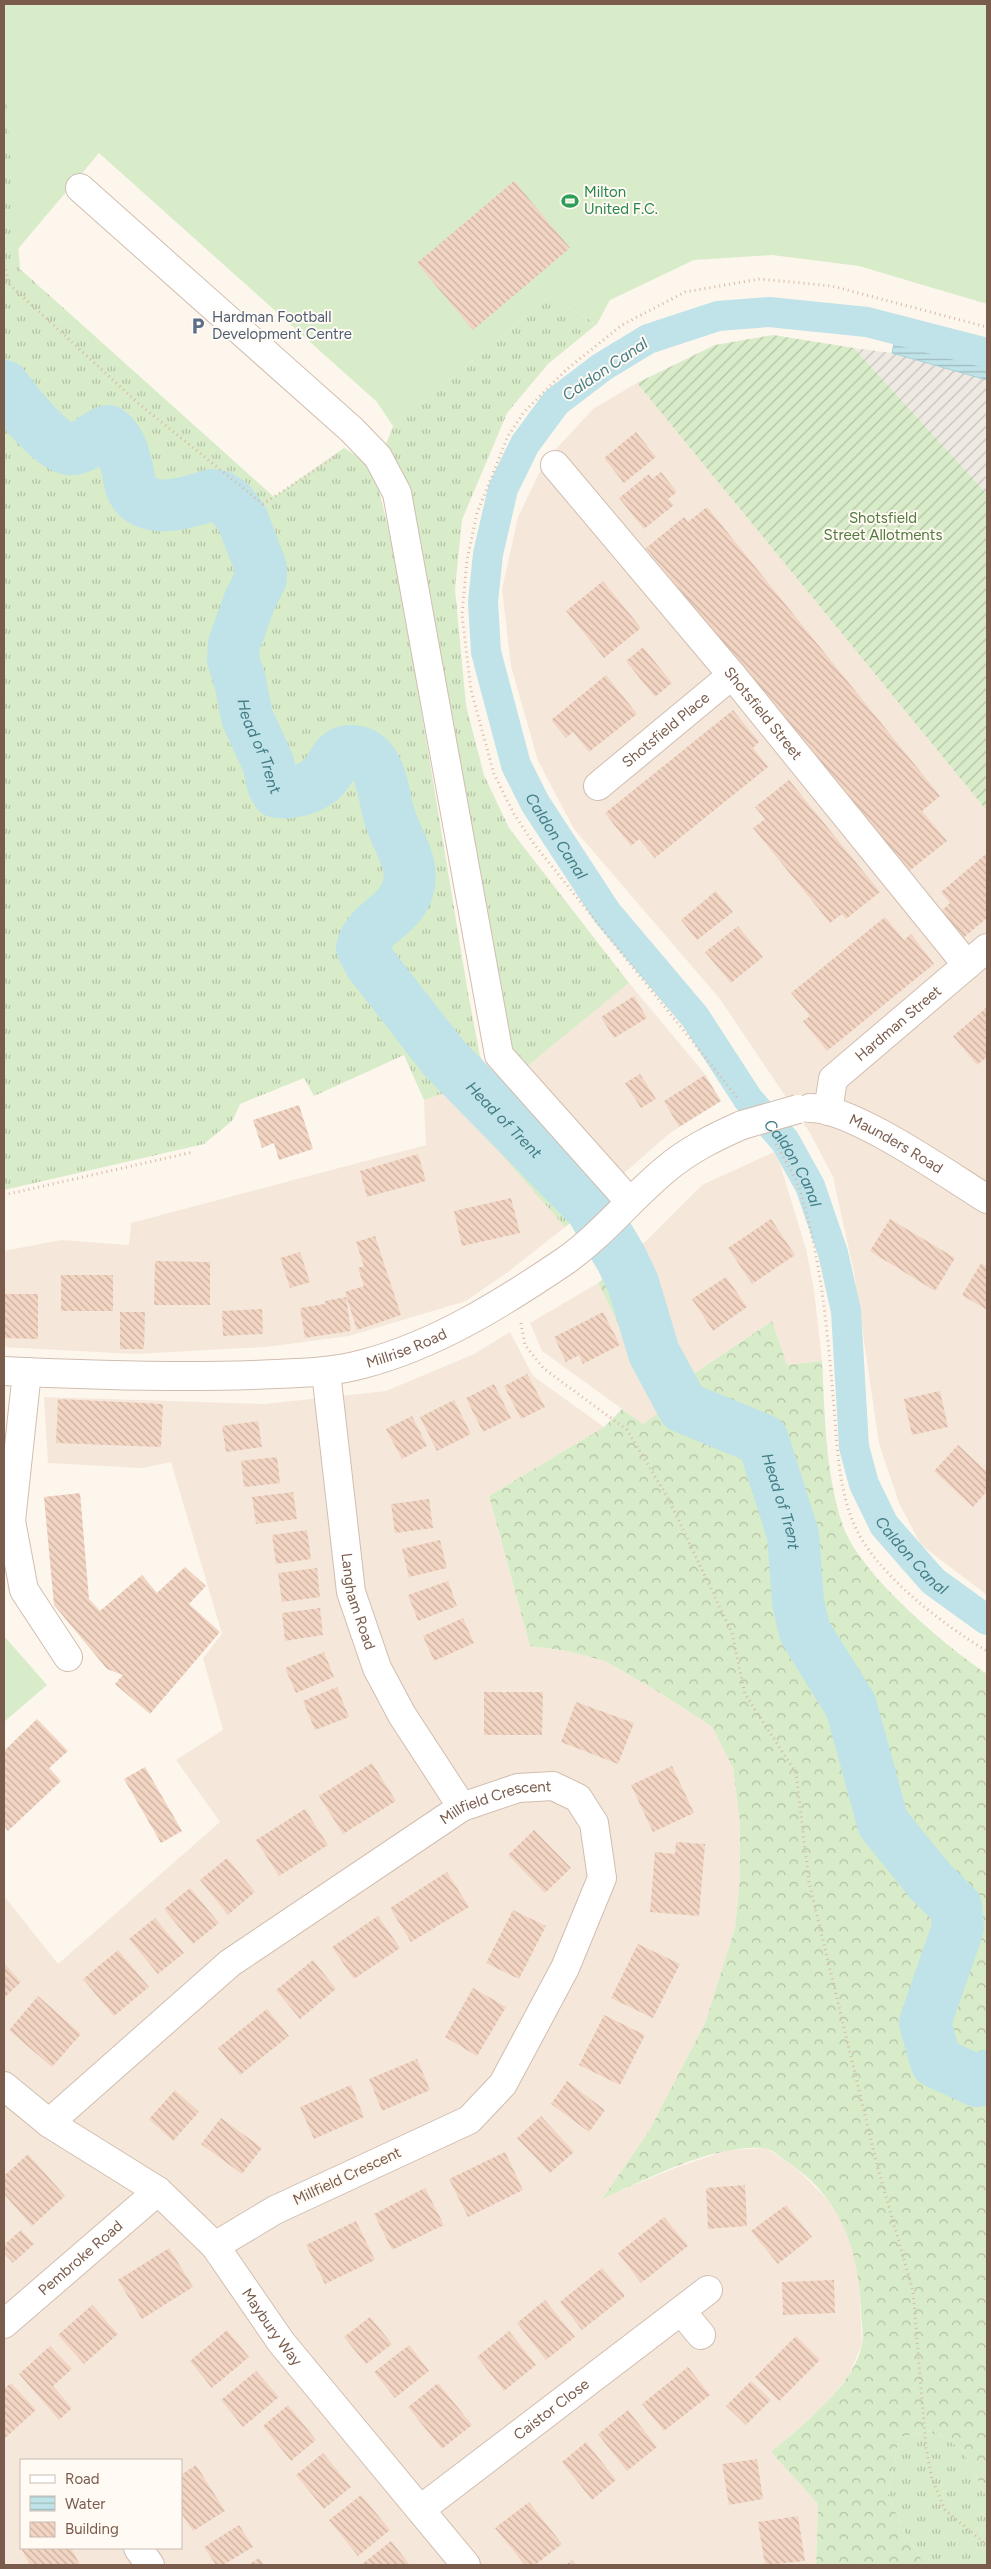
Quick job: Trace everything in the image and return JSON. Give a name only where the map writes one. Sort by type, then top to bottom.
[{"type":"street","points":[[80,188],[361,440],[378,457],[397,492],[499,1055],[625,1207]]},
{"type":"street","name":"Shotsfield Street","points":[[555,465],[732,675],[967,965]]},
{"type":"street","name":"Shotsfield Place","points":[[598,786],[732,675]]},
{"type":"street","name":"Hardman Street","points":[[828,1111],[832,1079],[987,948]]},
{"type":"street","name":"Maunders Road","points":[[742,1113],[798,1109],[828,1111],[857,1120],[987,1199]]},
{"type":"street","name":"Millrise Road","points":[[16,1372],[145,1377],[326,1372],[363,1364],[410,1348],[462,1325],[567,1259],[666,1169],[742,1113]]},
{"type":"street","points":[[16,1372],[8,1522],[24,1590],[68,1657]]},
{"type":"street","name":"Langham Road","points":[[326,1372],[351,1592],[377,1668],[402,1715],[462,1807]]},
{"type":"street","name":"Millfield Crescent","points":[[49,2122],[230,1963],[462,1807],[518,1788],[553,1786],[578,1798],[594,1823],[600,1853],[602,1878],[565,1968],[503,2084],[469,2120],[275,2210],[215,2246]]},
{"type":"street","name":"Maybury Way","points":[[4,2086],[49,2122],[158,2191],[215,2246],[281,2342],[466,2565]]},
{"type":"street","name":"Pembroke Road","points":[[4,2324],[158,2191]]},
{"type":"street","name":"Caistor Close","points":[[421,2509],[682,2312],[708,2290]]},
{"type":"street","points":[[682,2312],[701,2335]]},
{"type":"path","points":[[4,265],[10,285],[127,393],[263,504],[361,440]]},
{"type":"path","points":[[742,1113],[534,844],[514,814],[494,774],[472,690],[462,615],[467,560],[477,513],[508,436],[524,412],[566,370],[622,325],[685,292],[760,279],[832,286],[987,327]]},
{"type":"path","points":[[776,1143],[800,1190],[825,1300],[842,1482],[853,1523],[873,1557],[920,1603],[961,1635],[987,1651]]},
{"type":"path","points":[[4,1196],[193,1152]]},
{"type":"path","points":[[515,1292],[525,1345],[543,1368],[627,1430],[668,1498],[732,1632],[745,1694],[796,1773],[809,1882],[877,2165],[913,2291],[926,2448],[932,2479],[945,2510],[987,2545]]},
{"type":"shaded area","points":[[854,348],[892,353],[987,380],[987,494]]},
{"type":"shaded area","points":[[637,383],[987,811],[987,1595],[921,1545],[899,1503],[879,1444],[854,1272],[833,1177],[810,1133],[720,999],[574,829],[538,761],[511,666],[502,589],[518,517],[545,461],[593,409]]},
{"type":"shaded area","points":[[629,983],[704,1073],[721,1101],[670,1133],[623,1174],[525,1068]]},
{"type":"shaded area","points":[[447,1091],[565,1227],[508,1272],[466,1301],[349,1336],[266,1347],[134,1354],[4,1347],[4,1251],[61,1240],[129,1245],[131,1223],[426,1145],[424,1100]]},
{"type":"shaded area","points":[[774,1152],[780,1164],[806,1249],[814,1290],[822,1361],[787,1365],[772,1321],[689,1377],[634,1253],[702,1185]]},
{"type":"shaded area","points":[[598,1283],[662,1411],[643,1424],[542,1351],[530,1323]]},
{"type":"shaded area","points":[[510,1332],[533,1376],[604,1427],[489,1496],[530,1646],[567,1651],[605,1661],[662,1694],[712,1727],[733,1768],[740,1824],[740,1877],[735,1928],[705,2023],[649,2131],[603,2198],[675,2168],[728,2150],[766,2148],[796,2168],[836,2208],[852,2247],[859,2282],[862,2344],[849,2375],[822,2408],[771,2452],[818,2504],[816,2565],[4,2565],[4,1896],[58,1964],[220,1822],[176,1760],[223,1730],[203,1658],[222,1634],[171,1462],[143,1468],[48,1463],[44,1397],[265,1404],[386,1391],[474,1354]]},
{"type":"green space","name":"Milton United F.C.","points":[[4,4],[987,4],[987,304],[859,266],[772,255],[694,260],[610,300],[597,324],[550,297],[393,426],[377,402],[99,153],[17,250],[4,69]]},
{"type":"green space","points":[[4,69],[20,269],[274,497],[344,448],[362,459],[377,482],[398,569],[480,1056],[506,1102],[603,1198],[565,1227],[447,1092],[424,1100],[404,1055],[314,1096],[304,1078],[240,1104],[233,1120],[204,1144],[4,1190]]},
{"type":"green space","points":[[550,297],[597,324],[548,364],[507,413],[462,520],[455,589],[466,705],[484,775],[509,828],[629,983],[525,1068],[507,1040],[452,732],[431,596],[385,447],[393,426]]},
{"type":"green space","name":"Shotsfield Street Allotments","points":[[773,335],[854,348],[987,494],[987,811],[637,383],[715,345]]},
{"type":"green space","points":[[634,1253],[689,1377],[772,1321],[787,1365],[822,1361],[825,1422],[832,1483],[842,1523],[851,1542],[883,1585],[904,1606],[948,1645],[987,1674],[987,2498],[962,2449],[933,2431],[899,2437],[888,2496],[906,2535],[925,2565],[816,2565],[818,2504],[771,2452],[825,2404],[838,2389],[849,2375],[862,2344],[863,2331],[856,2265],[843,2225],[833,2207],[820,2191],[805,2175],[772,2151],[766,2148],[743,2148],[702,2157],[681,2164],[602,2199],[649,2131],[705,2023],[735,1928],[740,1877],[740,1824],[733,1768],[712,1727],[662,1694],[605,1661],[567,1651],[530,1646],[489,1496],[604,1427],[622,1409],[643,1424],[661,1411],[598,1283]]},
{"type":"green space","points":[[4,1636],[47,1685],[4,1722]]},
{"type":"green space","points":[[933,2431],[962,2449],[987,2498],[987,2565],[925,2565],[906,2535],[888,2496],[899,2437]]},
{"type":"water","points":[[899,316],[987,340],[987,380],[892,353]]},
{"type":"building","points":[[514,181],[570,248],[473,330],[417,263]]},
{"type":"building","points":[[636,432],[656,457],[624,483],[604,458]]},
{"type":"building","points":[[661,472],[677,492],[668,499],[674,505],[644,529],[619,498],[649,474],[652,479]]},
{"type":"building","points":[[707,507],[940,796],[922,811],[947,841],[908,872],[646,548],[684,517],[688,522]]},
{"type":"building","points":[[603,581],[641,628],[604,658],[566,611]]},
{"type":"building","points":[[643,647],[672,683],[655,697],[626,661]]},
{"type":"building","points":[[606,675],[637,714],[589,752],[573,732],[566,738],[551,720]]},
{"type":"building","points":[[733,710],[759,742],[753,748],[768,767],[655,858],[639,839],[631,846],[605,813]]},
{"type":"building","points":[[789,780],[880,892],[846,919],[842,914],[830,923],[753,828],[765,819],[755,807]]},
{"type":"building","points":[[987,853],[987,918],[962,939],[940,912],[950,903],[941,892]]},
{"type":"building","points":[[716,891],[733,912],[697,940],[681,920]]},
{"type":"building","points":[[885,917],[904,940],[911,934],[934,964],[827,1051],[803,1021],[810,1016],[791,993]]},
{"type":"building","points":[[738,926],[763,957],[731,983],[705,952]]},
{"type":"building","points":[[634,996],[647,1018],[614,1038],[601,1017]]},
{"type":"building","points":[[987,1007],[987,1057],[977,1065],[953,1036]]},
{"type":"building","points":[[640,1074],[656,1099],[641,1108],[625,1083]]},
{"type":"building","points":[[705,1075],[721,1101],[679,1127],[664,1101]]},
{"type":"building","points":[[299,1105],[313,1149],[279,1160],[274,1143],[262,1148],[253,1120]]},
{"type":"building","points":[[418,1154],[426,1181],[367,1197],[360,1171]]},
{"type":"building","points":[[511,1198],[520,1233],[462,1246],[454,1211]]},
{"type":"building","points":[[771,1219],[795,1255],[752,1284],[728,1248]]},
{"type":"building","points":[[890,1219],[955,1258],[935,1291],[870,1251]]},
{"type":"building","points":[[375,1236],[401,1315],[357,1330],[345,1292],[364,1286],[358,1268],[364,1266],[356,1242]]},
{"type":"building","points":[[300,1252],[310,1282],[290,1288],[280,1258]]},
{"type":"building","points":[[155,1261],[210,1262],[210,1305],[154,1305]]},
{"type":"building","points":[[981,1263],[987,1267],[987,1310],[962,1295]]},
{"type":"building","points":[[61,1275],[113,1275],[113,1311],[61,1311]]},
{"type":"building","points":[[726,1277],[747,1307],[713,1331],[692,1299]]},
{"type":"building","points":[[4,1294],[38,1294],[38,1339],[4,1338]]},
{"type":"building","points":[[346,1297],[351,1331],[305,1338],[300,1308],[325,1304],[325,1301]]},
{"type":"building","points":[[262,1309],[263,1334],[223,1336],[222,1311]]},
{"type":"building","points":[[120,1312],[145,1312],[144,1349],[120,1349]]},
{"type":"building","points":[[603,1312],[620,1345],[583,1364],[579,1355],[566,1362],[554,1337]]},
{"type":"building","points":[[527,1374],[545,1407],[521,1419],[504,1386]]},
{"type":"building","points":[[494,1384],[511,1418],[483,1432],[466,1398]]},
{"type":"building","points":[[940,1391],[948,1427],[912,1435],[904,1399]]},
{"type":"building","points":[[58,1399],[163,1404],[161,1447],[56,1443]]},
{"type":"building","points":[[454,1400],[471,1434],[437,1451],[420,1417]]},
{"type":"building","points":[[412,1416],[427,1446],[402,1459],[386,1429]]},
{"type":"building","points":[[258,1421],[262,1447],[226,1452],[222,1426]]},
{"type":"building","points":[[958,1445],[987,1472],[987,1491],[973,1507],[934,1471]]},
{"type":"building","points":[[277,1457],[280,1483],[244,1487],[241,1461]]},
{"type":"building","points":[[293,1492],[297,1519],[256,1524],[252,1497]]},
{"type":"building","points":[[80,1493],[89,1599],[100,1611],[142,1575],[157,1593],[185,1567],[206,1586],[189,1604],[220,1632],[150,1714],[115,1684],[123,1675],[107,1669],[54,1605],[44,1497]]},
{"type":"building","points":[[429,1499],[433,1528],[395,1533],[391,1504]]},
{"type":"building","points":[[307,1530],[311,1559],[276,1564],[272,1535]]},
{"type":"building","points":[[440,1540],[447,1568],[409,1577],[402,1549]]},
{"type":"building","points":[[317,1568],[320,1597],[282,1602],[278,1573]]},
{"type":"building","points":[[448,1581],[457,1606],[418,1621],[408,1595]]},
{"type":"building","points":[[320,1608],[323,1635],[285,1641],[282,1613]]},
{"type":"building","points":[[463,1618],[474,1643],[434,1661],[423,1636]]},
{"type":"building","points":[[324,1652],[334,1677],[296,1693],[285,1668]]},
{"type":"building","points":[[337,1687],[349,1717],[315,1730],[303,1701]]},
{"type":"building","points":[[484,1692],[543,1692],[542,1735],[484,1735]]},
{"type":"building","points":[[576,1702],[634,1723],[618,1764],[561,1742]]},
{"type":"building","points":[[37,1719],[68,1751],[49,1768],[61,1781],[8,1831],[4,1826],[4,1751]]},
{"type":"building","points":[[372,1763],[396,1801],[343,1834],[319,1796]]},
{"type":"building","points":[[672,1766],[694,1813],[653,1832],[631,1785]]},
{"type":"building","points":[[145,1767],[182,1831],[161,1843],[124,1779]]},
{"type":"building","points":[[305,1809],[328,1845],[279,1876],[256,1840]]},
{"type":"building","points":[[534,1830],[571,1868],[545,1893],[508,1855]]},
{"type":"building","points":[[676,1842],[705,1844],[699,1916],[650,1912],[655,1852],[675,1854]]},
{"type":"building","points":[[227,1858],[255,1892],[228,1915],[200,1880]]},
{"type":"building","points":[[447,1872],[469,1907],[411,1942],[390,1908]]},
{"type":"building","points":[[190,1888],[219,1923],[193,1944],[164,1909]]},
{"type":"building","points":[[513,1910],[546,1926],[519,1979],[486,1963]]},
{"type":"building","points":[[378,1916],[400,1948],[354,1979],[332,1947]]},
{"type":"building","points":[[155,1918],[184,1953],[158,1974],[129,1939]]},
{"type":"building","points":[[638,1944],[680,1964],[653,2018],[611,1998]]},
{"type":"building","points":[[118,1950],[149,1987],[114,2016],[83,1979]]},
{"type":"building","points":[[313,1960],[336,1989],[300,2019],[276,1990]]},
{"type":"building","points":[[4,1963],[21,1982],[4,1998]]},
{"type":"building","points":[[473,1988],[506,2007],[477,2056],[445,2037]]},
{"type":"building","points":[[38,1996],[81,2034],[52,2067],[9,2030]]},
{"type":"building","points":[[267,2009],[289,2036],[240,2075],[218,2048]]},
{"type":"building","points":[[604,2015],[645,2035],[620,2085],[579,2065]]},
{"type":"building","points":[[417,2059],[430,2090],[382,2111],[369,2079]]},
{"type":"building","points":[[567,2081],[605,2110],[589,2132],[551,2104]]},
{"type":"building","points":[[351,2085],[364,2117],[314,2139],[300,2107]]},
{"type":"building","points":[[175,2090],[199,2112],[173,2141],[149,2119]]},
{"type":"building","points":[[541,2116],[574,2152],[550,2173],[517,2138]]},
{"type":"building","points":[[221,2118],[262,2148],[242,2174],[201,2144]]},
{"type":"building","points":[[505,2152],[523,2190],[468,2217],[449,2179]]},
{"type":"building","points":[[28,2154],[65,2196],[32,2226],[4,2194],[4,2176]]},
{"type":"building","points":[[745,2185],[747,2226],[708,2229],[706,2188]]},
{"type":"building","points":[[425,2188],[444,2225],[392,2250],[374,2214]]},
{"type":"building","points":[[786,2205],[812,2237],[778,2264],[751,2231]]},
{"type":"building","points":[[664,2217],[688,2246],[641,2283],[618,2253]]},
{"type":"building","points":[[356,2221],[375,2260],[325,2284],[306,2245]]},
{"type":"building","points":[[21,2230],[34,2244],[13,2263],[4,2253],[4,2245]]},
{"type":"building","points":[[169,2248],[193,2287],[142,2319],[118,2280]]},
{"type":"building","points":[[602,2268],[625,2296],[582,2330],[560,2302]]},
{"type":"building","points":[[834,2280],[835,2313],[783,2315],[782,2282]]},
{"type":"building","points":[[545,2300],[575,2337],[546,2360],[517,2323]]},
{"type":"building","points":[[92,2305],[118,2334],[84,2364],[58,2335]]},
{"type":"building","points":[[370,2317],[392,2344],[366,2364],[344,2337]]},
{"type":"building","points":[[227,2330],[249,2357],[212,2388],[190,2361]]},
{"type":"building","points":[[509,2331],[536,2365],[504,2391],[477,2357]]},
{"type":"building","points":[[796,2336],[820,2360],[779,2401],[755,2377]]},
{"type":"building","points":[[409,2345],[429,2371],[395,2398],[374,2372]]},
{"type":"building","points":[[50,2346],[72,2369],[53,2386],[72,2408],[59,2420],[19,2374]]},
{"type":"building","points":[[688,2367],[710,2395],[664,2431],[642,2404]]},
{"type":"building","points":[[256,2371],[279,2397],[243,2427],[221,2400]]},
{"type":"building","points":[[751,2381],[771,2400],[746,2425],[726,2406]]},
{"type":"building","points":[[11,2383],[36,2410],[4,2439],[4,2389]]},
{"type":"building","points":[[438,2383],[472,2425],[442,2449],[408,2407]]},
{"type":"building","points":[[288,2405],[316,2440],[291,2461],[263,2426]]},
{"type":"building","points":[[628,2410],[657,2447],[627,2471],[598,2434]]},
{"type":"building","points":[[586,2442],[616,2480],[592,2500],[562,2462]]},
{"type":"building","points":[[323,2453],[351,2487],[324,2509],[296,2475]]},
{"type":"building","points":[[757,2459],[763,2499],[729,2505],[722,2464]]},
{"type":"building","points":[[196,2465],[225,2511],[193,2531],[182,2514],[182,2474]]},
{"type":"building","points":[[361,2495],[390,2530],[358,2556],[329,2520]]},
{"type":"building","points":[[529,2502],[562,2544],[535,2565],[525,2565],[495,2528]]},
{"type":"building","points":[[798,2516],[805,2561],[765,2565],[758,2522]]},
{"type":"building","points":[[239,2525],[253,2547],[223,2565],[216,2565],[204,2547]]},
{"type":"building","points":[[391,2541],[410,2565],[361,2565]]},
{"type":"building","points":[[22,2549],[72,2549],[80,2565],[30,2565]]},
{"type":"building","points":[[259,2558],[264,2565],[248,2565]]},
{"type":"building","points":[[572,2560],[576,2565],[566,2565]]},
{"type":"waterway","name":"Caldon Canal","points":[[987,353],[867,322],[769,312],[718,316],[648,339],[602,367],[556,402],[525,444],[503,489],[488,554],[483,602],[486,652],[516,765],[535,803],[607,913],[695,1017],[748,1099],[785,1141],[810,1186],[833,1253],[846,1311],[854,1447],[864,1484],[884,1525],[933,1581],[987,1620]]},
{"type":"waterway","name":"Head of Trent","points":[[4,386],[36,425],[56,443],[66,448],[79,448],[108,431],[118,442],[122,450],[131,487],[137,497],[146,502],[156,505],[168,505],[180,504],[212,495],[220,496],[230,503],[242,518],[261,568],[261,578],[250,600],[234,644],[233,659],[240,681],[247,717],[268,763],[273,785],[277,792],[307,788],[323,778],[337,757],[351,751],[362,753],[376,767],[393,828],[406,855],[410,874],[406,894],[401,902],[396,909],[376,926],[365,940],[362,948],[370,963],[444,1058],[591,1208],[621,1258],[633,1283],[654,1353],[683,1407],[763,1440],[793,1535],[798,1602],[805,1632],[851,1706],[883,1823],[929,1880],[956,1907],[958,1928],[925,2023],[936,2062],[977,2081],[987,2076]]},
{"type":"place","name":"Milton United F.C.","points":[[570,201]]},
{"type":"place","name":"Hardman Football Development Centre","points":[[198,326]]}]
